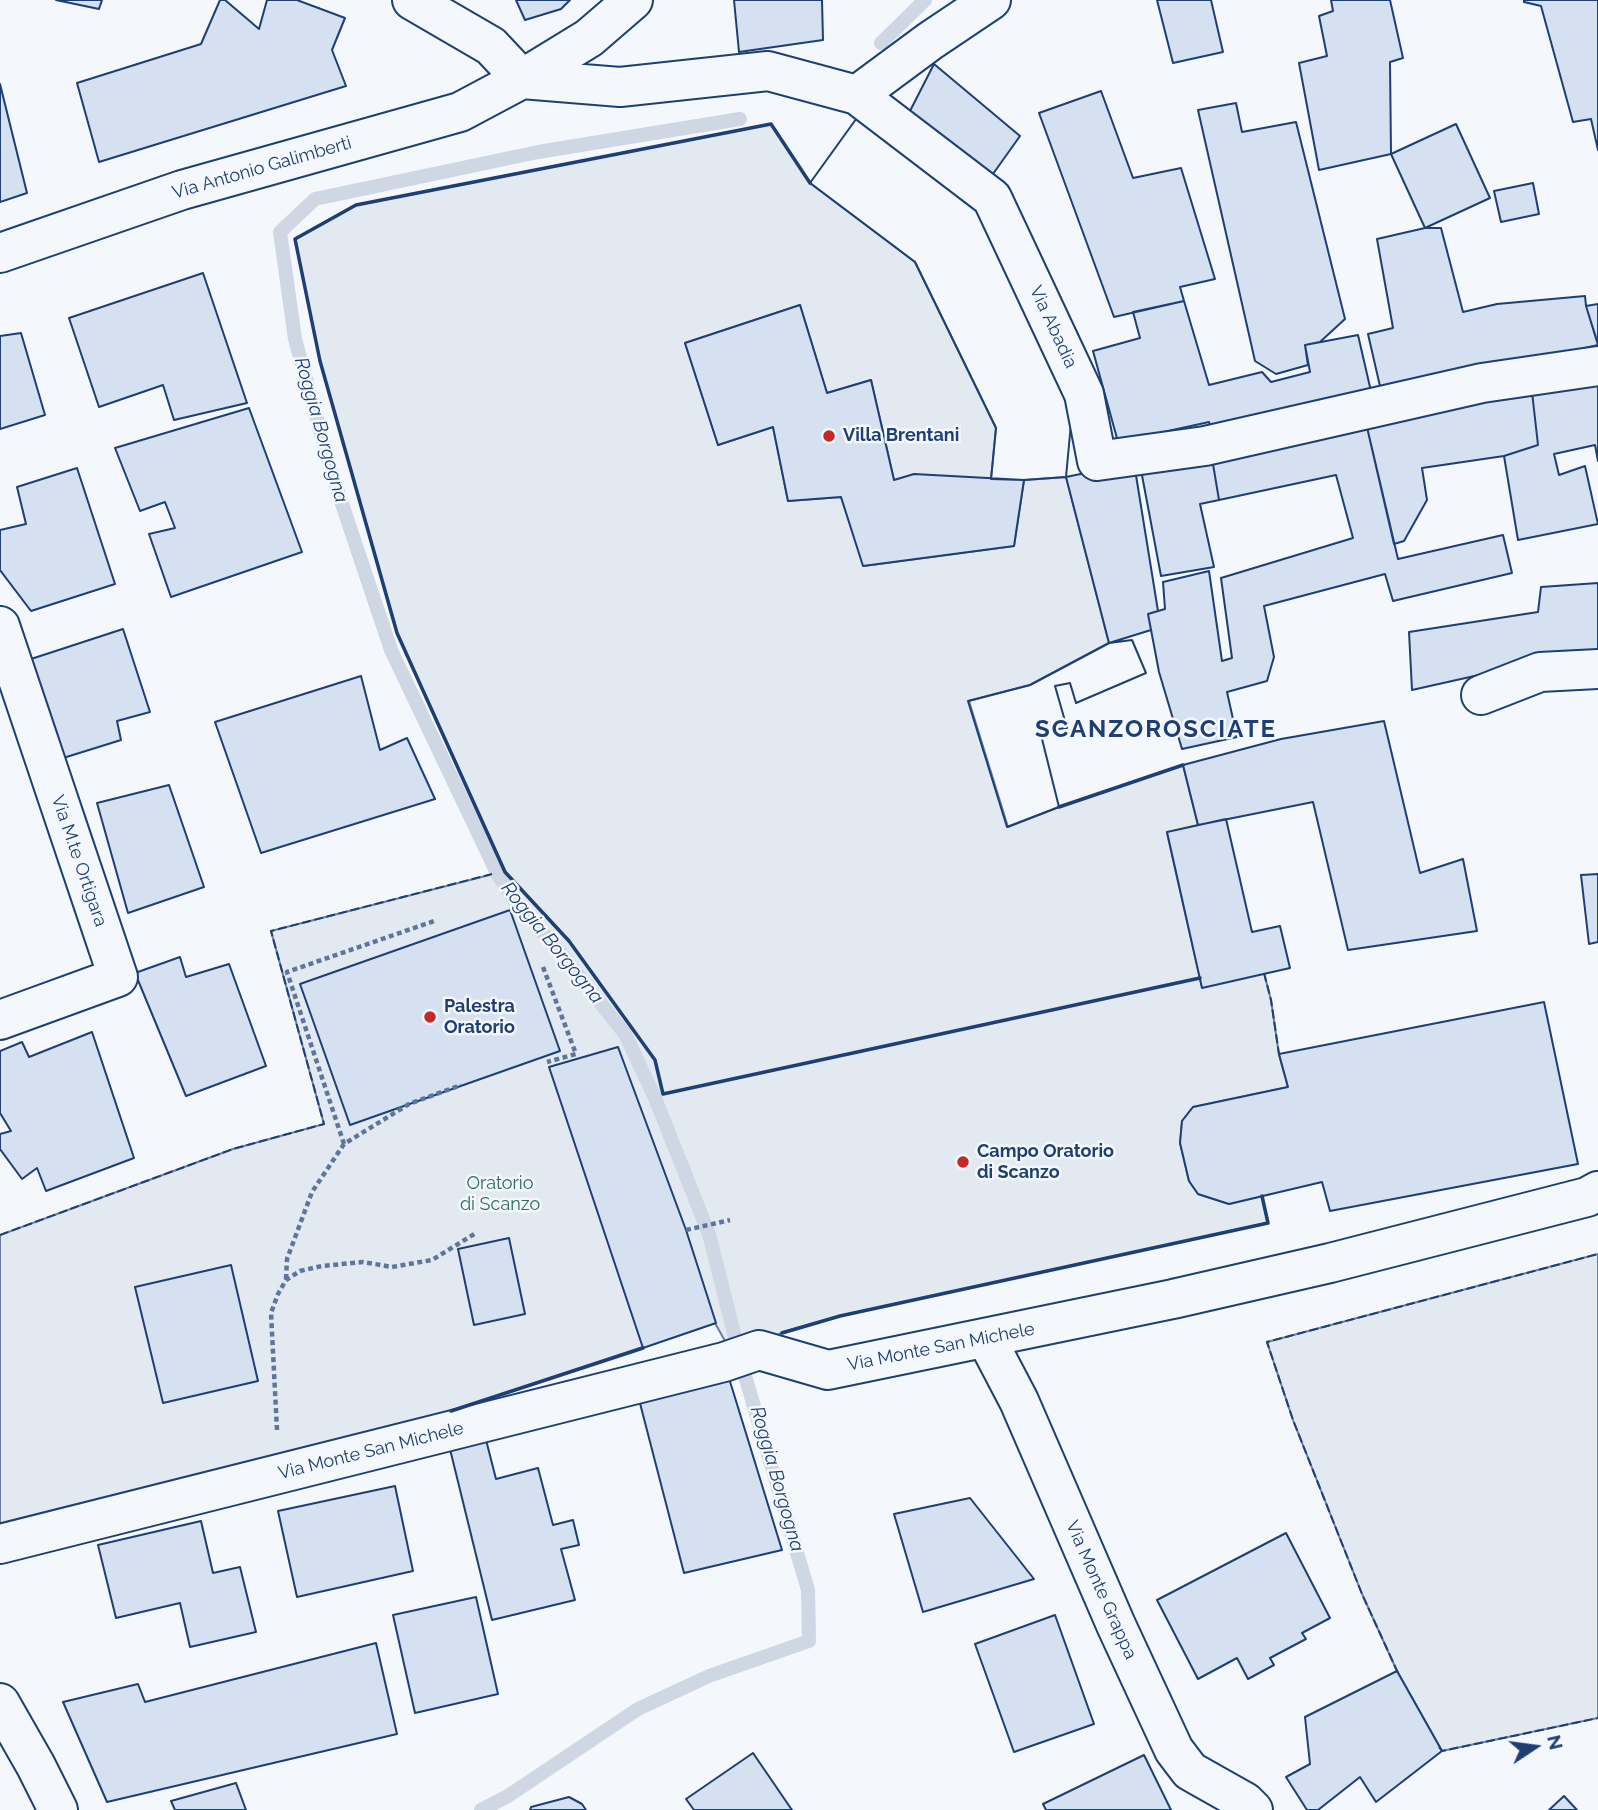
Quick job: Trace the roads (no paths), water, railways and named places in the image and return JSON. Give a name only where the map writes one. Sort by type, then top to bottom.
[{"type":"street","points":[[412,0],[491,46],[522,79]]},
{"type":"street","name":"Via Antonio Galimberti","points":[[0,253],[182,190],[460,112],[522,79],[589,38],[633,0]]},
{"type":"street","points":[[857,95],[991,0]]},
{"type":"street","name":"Via Abadia","points":[[522,79],[620,87],[768,71],[857,95],[992,198],[1084,394],[1097,461],[1205,446],[1482,383],[1598,366]]},
{"type":"street","name":"Via M.te Ortigara","points":[[0,626],[118,977],[0,1020]]},
{"type":"street","points":[[1481,695],[1540,672],[1598,669]]},
{"type":"street","name":"Via Monte San Michele","points":[[0,1544],[747,1355],[828,1370],[1173,1299],[1310,1267],[1592,1194]]},
{"type":"street","name":"Via Monte Grappa","points":[[986,1338],[1019,1401],[1116,1625],[1174,1750],[1190,1771],[1245,1802],[1253,1810]]},
{"type":"street","points":[[0,1703],[58,1810]]},
{"type":"waterway","name":"Roggia Borgogna","points":[[881,43],[925,0]]},
{"type":"waterway","name":"Roggia Borgogna","points":[[481,1810],[508,1796],[638,1709],[709,1676],[809,1641],[808,1590],[743,1369],[709,1234],[655,1098],[625,1034],[564,957],[514,900],[498,875],[391,650],[333,477],[295,339],[280,232],[315,199],[538,152],[740,119]]},
{"type":"place","name":"Villa Brentani","points":[[829,436]]},
{"type":"place","name":"Palestra Oratorio","points":[[430,1017]]},
{"type":"place","name":"Campo Oratorio di Scanzo","points":[[963,1162]]},
{"type":"district","name":"SCANZOROSCIATE","points":[[1156,730]]},
{"type":"park label","name":"Oratorio di Scanzo","points":[[500,1194]]}]
